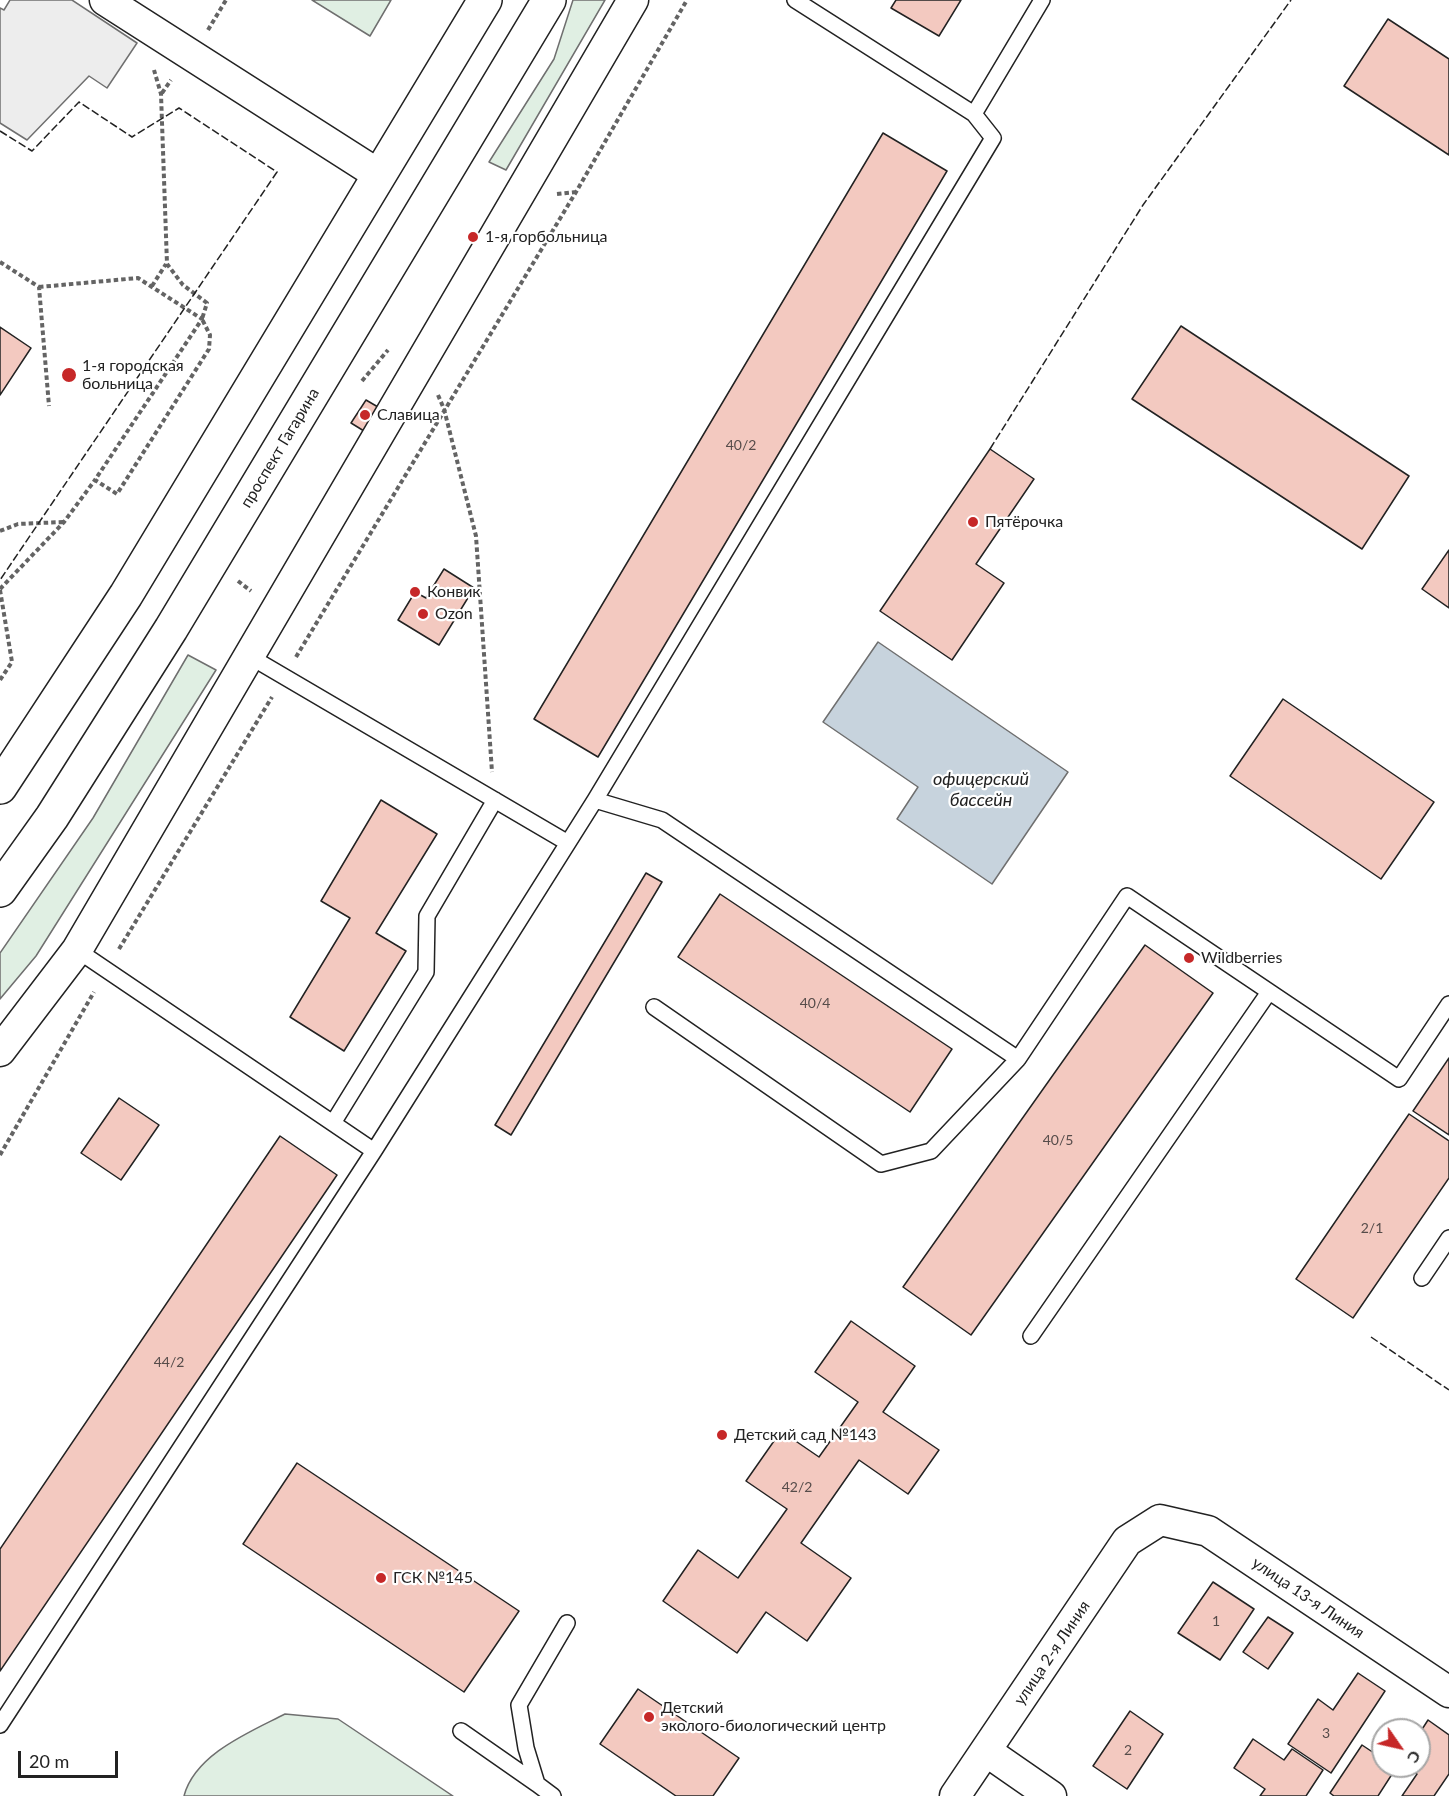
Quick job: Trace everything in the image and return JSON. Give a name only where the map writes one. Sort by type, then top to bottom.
[{"type":"main road","points":[[0,787],[126,595],[485,0]]},
{"type":"main road","name":"проспект Гагарина","points":[[0,890],[52,817],[171,629],[549,0]]},
{"type":"street","points":[[105,0],[379,175]]},
{"type":"street","points":[[0,1051],[76,950],[633,0]]},
{"type":"street","name":"улица 13-я Линия","points":[[1160,1520],[1208,1531],[1449,1692]]},
{"type":"street","name":"улица 2-я Линия","points":[[955,1796],[1127,1541],[1160,1520]]},
{"type":"street","points":[[986,1751],[1051,1796]]},
{"type":"lane","points":[[0,1725],[374,1151],[595,800],[993,138],[974,114],[795,0]]},
{"type":"lane","points":[[974,114],[1041,0]]},
{"type":"lane","points":[[249,656],[568,843]]},
{"type":"lane","points":[[333,1123],[426,972],[427,916],[495,800]]},
{"type":"lane","points":[[595,800],[663,820],[1018,1059]]},
{"type":"lane","points":[[654,1007],[881,1164],[931,1151],[1018,1059],[1127,896],[1399,1079],[1449,1004]]},
{"type":"lane","points":[[76,950],[374,1151]]},
{"type":"lane","points":[[1031,1336],[1269,992]]},
{"type":"lane","points":[[1422,1278],[1449,1238]]},
{"type":"lane","points":[[537,1784],[526,1748],[519,1704],[567,1623]]},
{"type":"lane","points":[[461,1731],[553,1796]]},
{"type":"path","points":[[0,1155],[107,970],[576,192],[687,0]]},
{"type":"path","points":[[152,286],[166,264],[161,94],[154,69]]},
{"type":"path","points":[[0,262],[39,287],[138,278],[202,319],[210,335],[209,350],[117,494],[95,480]]},
{"type":"path","points":[[0,680],[12,662],[0,590],[64,522],[95,480],[202,319],[207,303],[183,285],[166,264]]},
{"type":"path","points":[[39,287],[49,406]]},
{"type":"path","points":[[416,371],[432,380],[444,409],[476,536],[495,800]]},
{"type":"path","points":[[0,531],[18,524],[64,522]]},
{"type":"green space","points":[[312,0],[391,0],[370,36]]},
{"type":"green space","points":[[573,0],[605,0],[506,170],[489,162],[554,59]]},
{"type":"green space","points":[[188,655],[216,670],[36,956],[0,999],[0,953],[93,818]]},
{"type":"green space","points":[[285,1714],[338,1719],[453,1796],[184,1796],[190,1781],[212,1756],[225,1746]]},
{"type":"shaded area","points":[[10,0],[72,0],[137,43],[107,88],[89,76],[27,140],[0,123],[0,8],[4,10]]},
{"type":"water","name":"офицерский бассейн","points":[[878,642],[1068,772],[992,884],[897,819],[918,787],[823,722]]},
{"type":"building","points":[[896,0],[961,0],[939,36],[891,8]]},
{"type":"building","points":[[1388,19],[1449,59],[1449,155],[1344,86]]},
{"type":"building","points":[[883,133],[947,171],[598,757],[534,719]]},
{"type":"building","points":[[1181,326],[1409,476],[1362,549],[1132,399]]},
{"type":"building","points":[[0,327],[31,348],[0,395]]},
{"type":"building","name":"Славица","points":[[366,400],[378,407],[364,431],[351,423]]},
{"type":"building","name":"Пятёрочка","points":[[990,449],[1034,479],[976,564],[1004,583],[952,660],[880,611]]},
{"type":"building","points":[[1449,550],[1449,608],[1422,589]]},
{"type":"building","points":[[444,569],[474,588],[439,645],[398,620],[415,592],[426,598]]},
{"type":"building","points":[[1283,699],[1434,802],[1381,879],[1230,776]]},
{"type":"building","points":[[381,800],[437,834],[376,933],[406,951],[344,1051],[290,1017],[350,918],[321,901]]},
{"type":"building","points":[[646,873],[662,882],[511,1135],[495,1125]]},
{"type":"building","points":[[720,894],[952,1049],[910,1112],[678,957]]},
{"type":"building","points":[[1145,945],[1213,993],[971,1335],[903,1287]]},
{"type":"building","points":[[1449,1058],[1449,1135],[1413,1111]]},
{"type":"building","points":[[119,1098],[159,1125],[121,1180],[81,1153]]},
{"type":"building","points":[[1409,1114],[1449,1141],[1449,1178],[1353,1318],[1296,1279]]},
{"type":"building","points":[[280,1136],[337,1175],[0,1671],[0,1549]]},
{"type":"building","points":[[851,1321],[915,1366],[883,1412],[939,1450],[908,1494],[859,1460],[801,1543],[851,1578],[807,1641],[766,1612],[737,1653],[663,1601],[698,1550],[738,1578],[787,1509],[746,1481],[781,1431],[819,1457],[858,1402],[815,1372]]},
{"type":"building","name":"ГСК №145","points":[[297,1463],[519,1611],[464,1692],[243,1544]]},
{"type":"building","points":[[1213,1582],[1254,1609],[1220,1660],[1178,1633]]},
{"type":"building","points":[[1268,1617],[1293,1633],[1268,1669],[1243,1652]]},
{"type":"building","points":[[1358,1673],[1385,1691],[1331,1773],[1288,1744],[1318,1699],[1333,1710]]},
{"type":"building","name":"Детский эколого-биологический центр","points":[[638,1689],[739,1758],[713,1796],[676,1796],[600,1744]]},
{"type":"building","points":[[1130,1711],[1163,1734],[1127,1789],[1093,1766]]},
{"type":"building","points":[[1431,1722],[1449,1735],[1449,1774],[1434,1796],[1402,1796],[1414,1778],[1431,1778]]},
{"type":"building","points":[[1253,1739],[1284,1760],[1292,1749],[1323,1770],[1306,1796],[1260,1796],[1265,1789],[1234,1768]]},
{"type":"building","points":[[1362,1745],[1371,1751],[1371,1778],[1390,1778],[1378,1796],[1334,1796],[1330,1793]]},
{"type":"fence","points":[[990,449],[1143,205],[1291,0]]},
{"type":"fence","points":[[0,131],[32,151],[79,102],[132,137],[179,108],[277,172],[0,580]]},
{"type":"fence","points":[[1371,1337],[1449,1390]]},
{"type":"place","name":"1-я горбольница","points":[[473,237]]},
{"type":"place","name":"1-я городская больница","points":[[69,375]]},
{"type":"place","name":"Славица","points":[[365,415]]},
{"type":"place","name":"Пятёрочка","points":[[973,522]]},
{"type":"place","name":"Конвик","points":[[415,592]]},
{"type":"place","name":"Ozon","points":[[423,614]]},
{"type":"place","name":"Wildberries","points":[[1189,958]]},
{"type":"place","name":"Детский сад №143","points":[[722,1435]]},
{"type":"place","name":"ГСК №145","points":[[381,1578]]},
{"type":"place","name":"Детский эколого-биологический центр","points":[[649,1717]]}]
